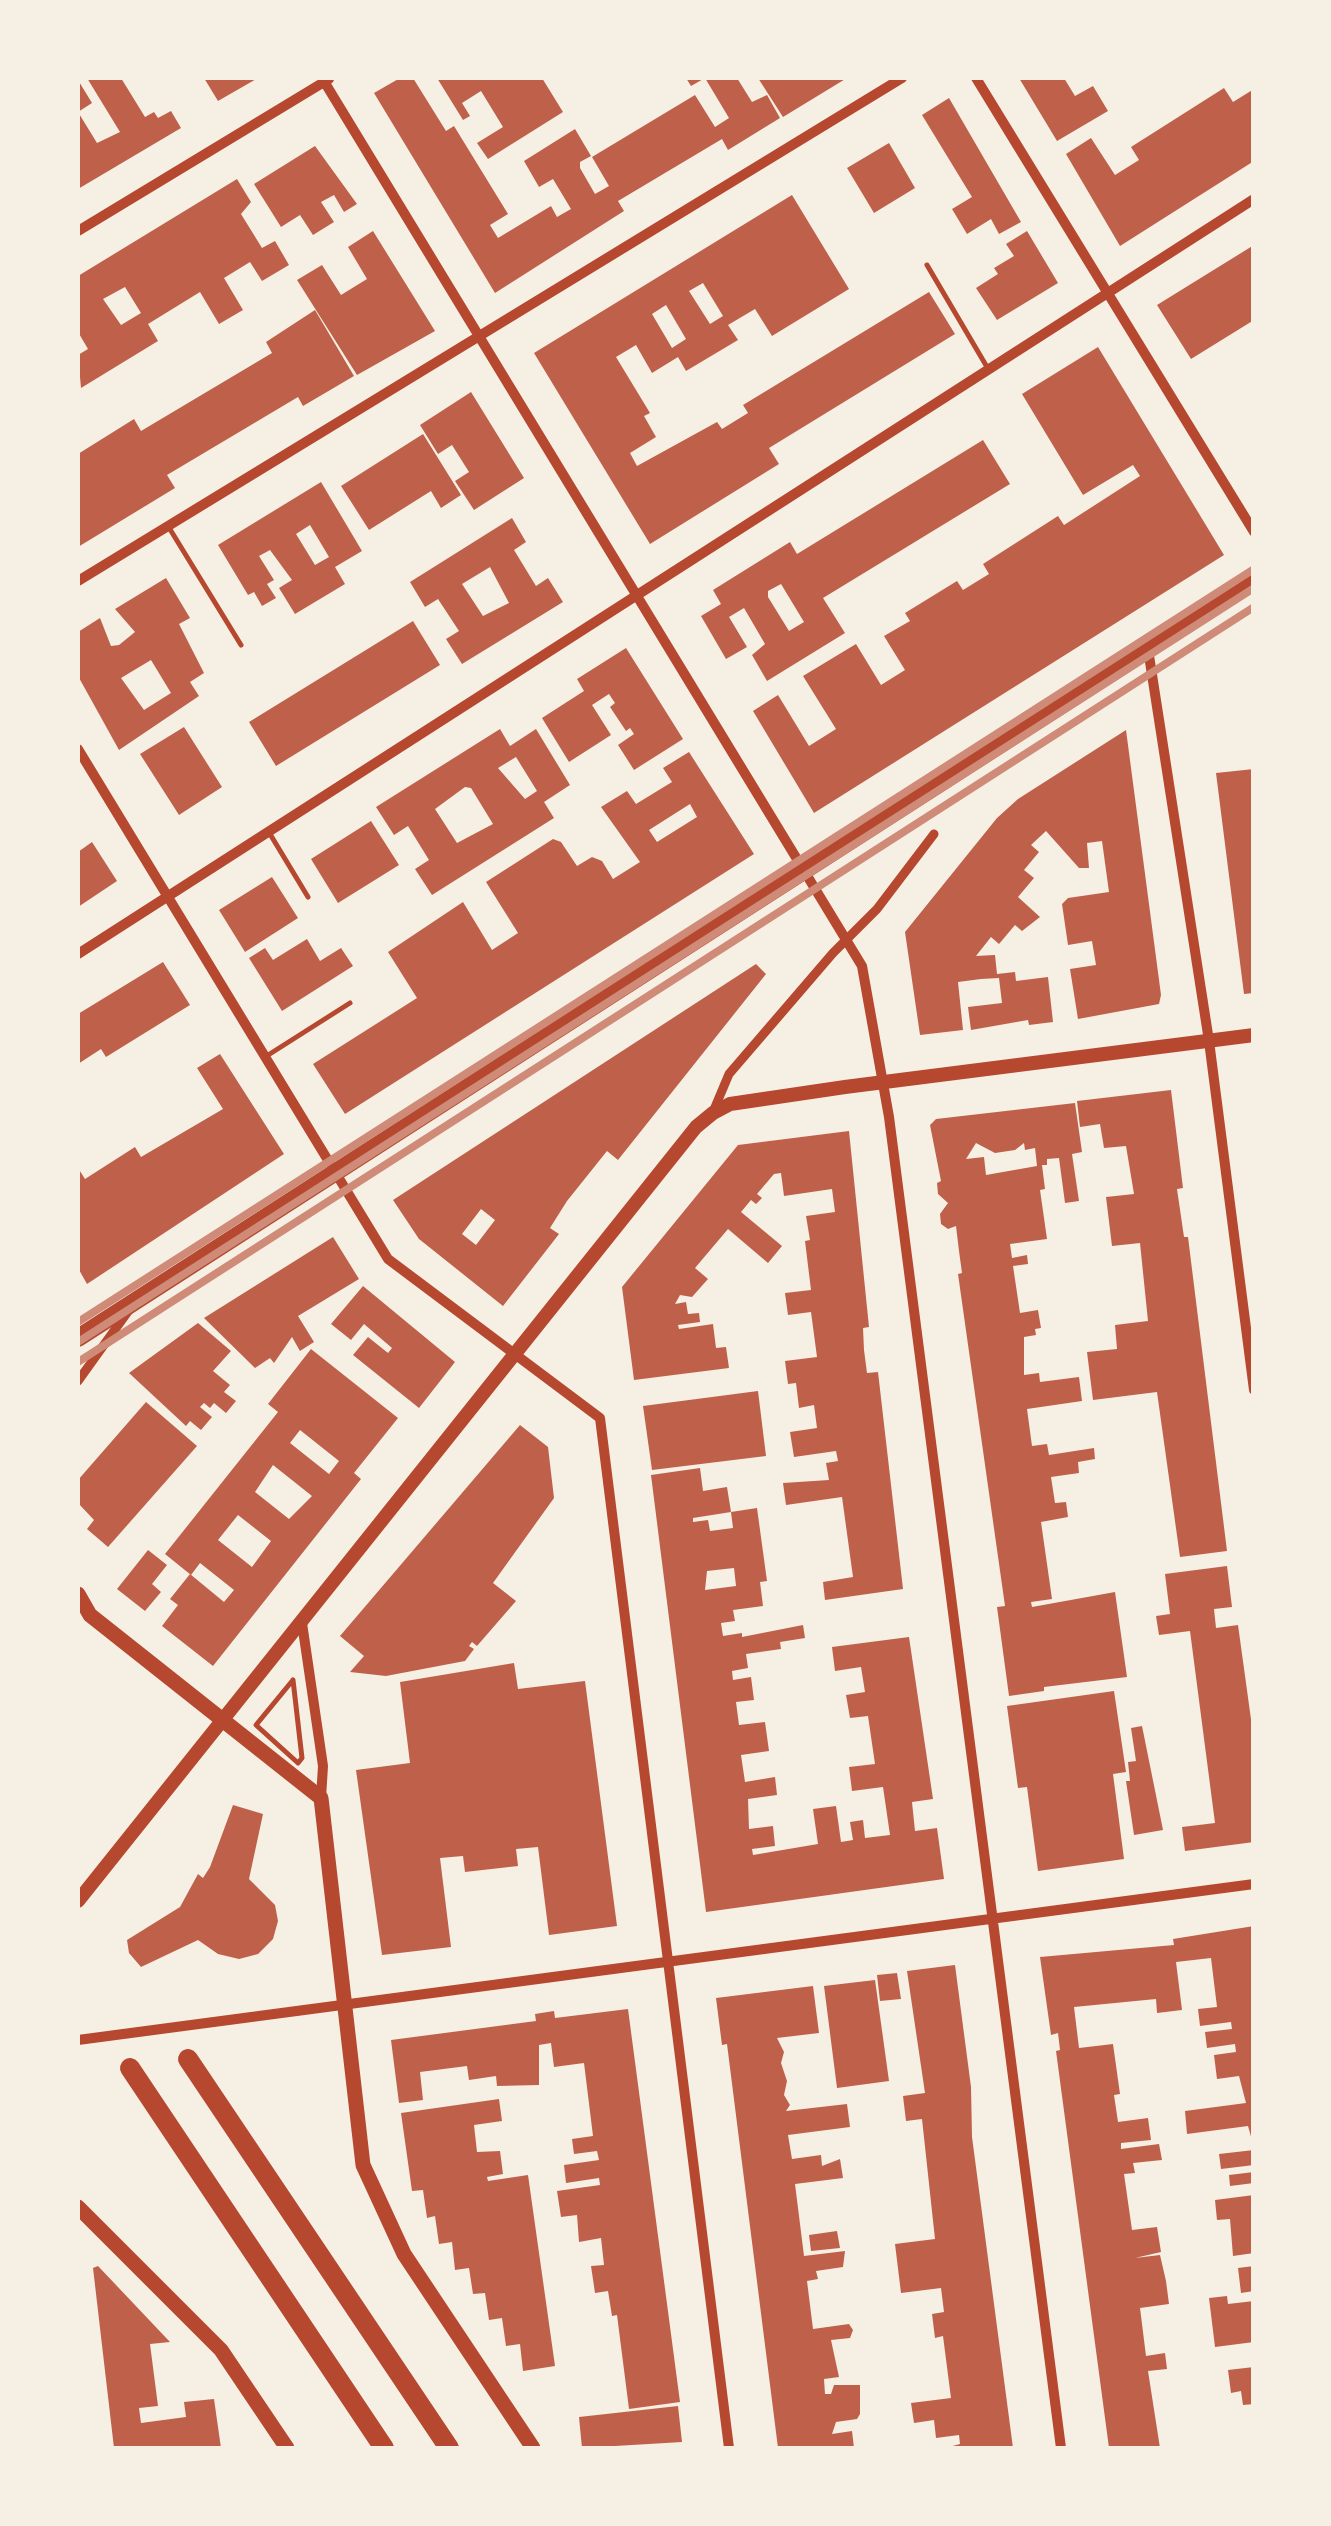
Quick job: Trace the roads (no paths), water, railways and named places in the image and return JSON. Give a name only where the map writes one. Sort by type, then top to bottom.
[{"type":"highway","points":[[188,2059],[448,2448]]},
{"type":"highway","points":[[130,2068],[384,2448]]},
{"type":"main road","points":[[78,1338],[1254,581]]},
{"type":"main road","points":[[78,1594],[90,1615],[320,1798],[364,2165],[404,2254],[534,2448]]},
{"type":"main road","points":[[80,2213],[221,2350],[287,2448]]},
{"type":"street","points":[[78,581],[902,78]]},
{"type":"street","points":[[976,78],[1254,532]]},
{"type":"street","points":[[78,232],[326,79],[862,966],[884,1082],[1060,2448]]},
{"type":"street","points":[[78,954],[1254,199]]},
{"type":"street","points":[[1148,649],[1209,1041],[1254,1390]]},
{"type":"street","points":[[78,749],[388,1259],[600,1418],[729,2448]]},
{"type":"street","points":[[713,1113],[729,1074],[878,909],[934,834]]},
{"type":"street","points":[[78,1901],[696,1127],[713,1113],[730,1104],[884,1082],[1254,1036]]},
{"type":"street","points":[[78,1381],[134,1302]]},
{"type":"street","points":[[302,1623],[323,1766],[320,1798]]},
{"type":"street","points":[[78,2040],[1254,1884]]},
{"type":"lane","points":[[928,265],[988,370]]},
{"type":"lane","points":[[168,526],[241,644]]},
{"type":"lane","points":[[269,832],[308,897]]},
{"type":"lane","points":[[266,1057],[350,1002]]},
{"type":"railway","points":[[78,1322],[1254,569]]},
{"type":"railway","points":[[78,1342],[1254,588]]},
{"type":"railway","points":[[78,1362],[1254,607]]}]
